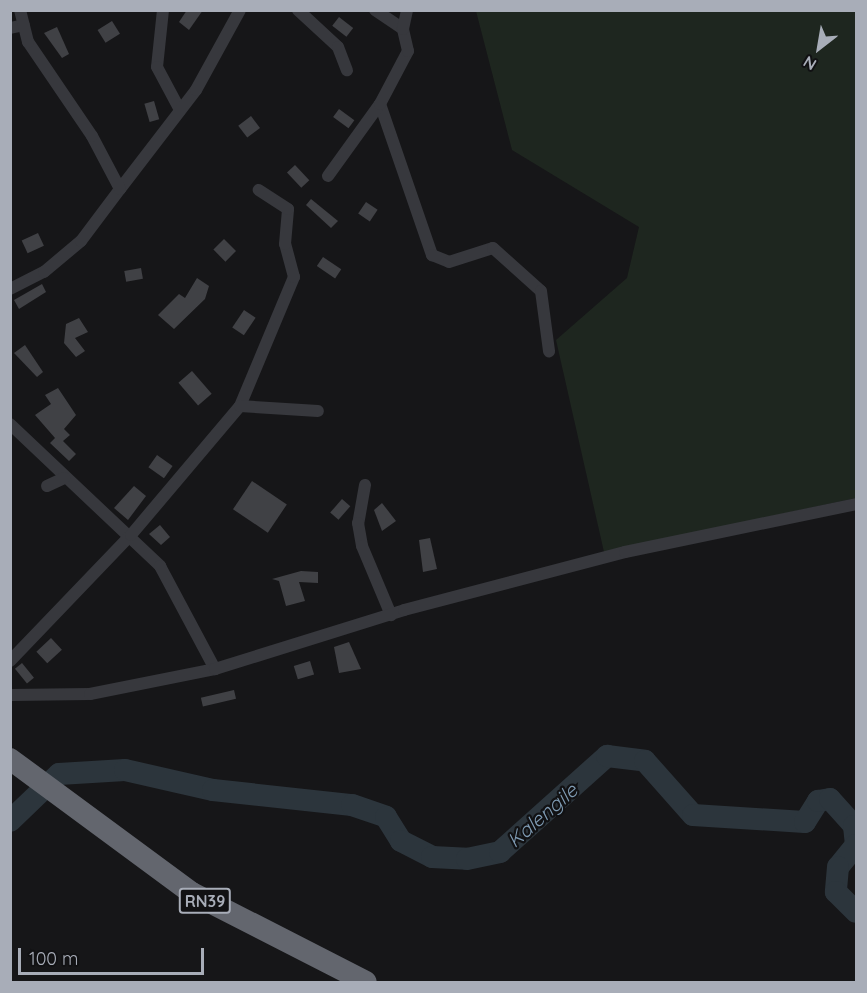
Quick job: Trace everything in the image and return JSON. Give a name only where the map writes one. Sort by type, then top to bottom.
[{"type":"highway","name":"RN39","points":[[10,759],[57,797],[192,893],[366,982]]},
{"type":"street","points":[[20,10],[28,42],[83,121],[120,189]]},
{"type":"street","points":[[163,10],[157,67],[180,110]]},
{"type":"street","points":[[10,289],[44,272],[81,241],[180,110],[232,35],[240,10]]},
{"type":"street","points":[[298,10],[338,47],[347,70]]},
{"type":"street","points":[[375,10],[403,29]]},
{"type":"street","points":[[328,176],[380,104],[408,51],[403,29],[407,10]]},
{"type":"street","points":[[10,28],[24,25]]},
{"type":"street","points":[[380,104],[432,255],[449,262],[493,248],[541,291],[549,351]]},
{"type":"street","points":[[10,661],[131,535],[240,406],[294,277],[285,244],[288,209],[259,190]]},
{"type":"street","points":[[240,406],[318,411]]},
{"type":"street","points":[[10,424],[64,478],[131,535],[160,566],[215,669]]},
{"type":"street","points":[[47,486],[64,478]]},
{"type":"street","points":[[365,485],[358,523],[362,546],[391,615]]},
{"type":"street","points":[[10,695],[90,694],[215,669],[391,615],[625,552],[856,504]]},
{"type":"shaded area","points":[[476,11],[856,11],[856,498],[604,552],[556,340],[627,278],[639,227],[512,150]]},
{"type":"building","points":[[187,10],[203,10],[189,30],[179,22]]},
{"type":"building","points":[[339,17],[353,28],[346,37],[332,26]]},
{"type":"building","points":[[112,21],[120,34],[106,43],[98,30]]},
{"type":"building","points":[[57,27],[69,54],[62,58],[44,33]]},
{"type":"building","points":[[154,101],[159,119],[150,122],[144,104]]},
{"type":"building","points":[[339,109],[354,120],[348,128],[333,117]]},
{"type":"building","points":[[251,116],[260,128],[247,138],[238,126]]},
{"type":"building","points":[[295,165],[309,180],[301,188],[287,173]]},
{"type":"building","points":[[311,199],[338,221],[331,228],[306,205]]},
{"type":"building","points":[[366,202],[378,210],[370,221],[358,214]]},
{"type":"building","points":[[38,233],[44,246],[28,253],[22,241]]},
{"type":"building","points":[[224,239],[236,251],[225,262],[213,250]]},
{"type":"building","points":[[323,257],[341,269],[335,278],[317,266]]},
{"type":"building","points":[[141,268],[143,279],[126,282],[124,271]]},
{"type":"building","points":[[197,278],[209,286],[205,299],[174,329],[158,315],[179,294],[185,298]]},
{"type":"building","points":[[42,284],[46,292],[19,309],[14,300]]},
{"type":"building","points":[[244,310],[256,318],[244,335],[232,327]]},
{"type":"building","points":[[79,318],[88,332],[75,338],[85,351],[76,357],[64,343],[66,324]]},
{"type":"building","points":[[25,345],[43,372],[37,377],[14,353]]},
{"type":"building","points":[[192,371],[212,394],[198,405],[178,383]]},
{"type":"building","points":[[58,388],[76,415],[64,429],[70,435],[63,441],[76,454],[69,461],[50,443],[55,438],[35,415],[51,404],[45,395]]},
{"type":"building","points":[[157,455],[173,466],[164,478],[148,467]]},
{"type":"building","points":[[252,481],[287,504],[268,533],[233,509]]},
{"type":"building","points":[[134,486],[146,496],[128,520],[114,508]]},
{"type":"building","points":[[342,499],[350,506],[338,520],[330,513]]},
{"type":"building","points":[[382,503],[396,521],[382,531],[374,510]]},
{"type":"building","points":[[160,525],[170,537],[161,545],[149,534]]},
{"type":"building","points":[[430,538],[437,569],[423,572],[419,540]]},
{"type":"building","points":[[301,571],[318,572],[318,583],[299,582],[305,601],[286,606],[279,581],[272,579]]},
{"type":"building","points":[[51,638],[62,650],[47,663],[36,652]]},
{"type":"building","points":[[349,642],[361,669],[339,673],[334,647]]},
{"type":"building","points":[[310,661],[314,674],[298,679],[294,666]]},
{"type":"building","points":[[22,663],[34,678],[27,683],[15,669]]},
{"type":"building","points":[[234,690],[236,699],[203,706],[201,698]]},
{"type":"waterway","name":"Kalengile","points":[[10,821],[59,774],[125,770],[213,790],[352,805],[386,817],[401,841],[432,857],[467,859],[500,852],[607,756],[645,761],[693,815],[805,822],[818,801],[830,799],[854,826],[856,845],[838,867],[836,892],[856,912]]}]
